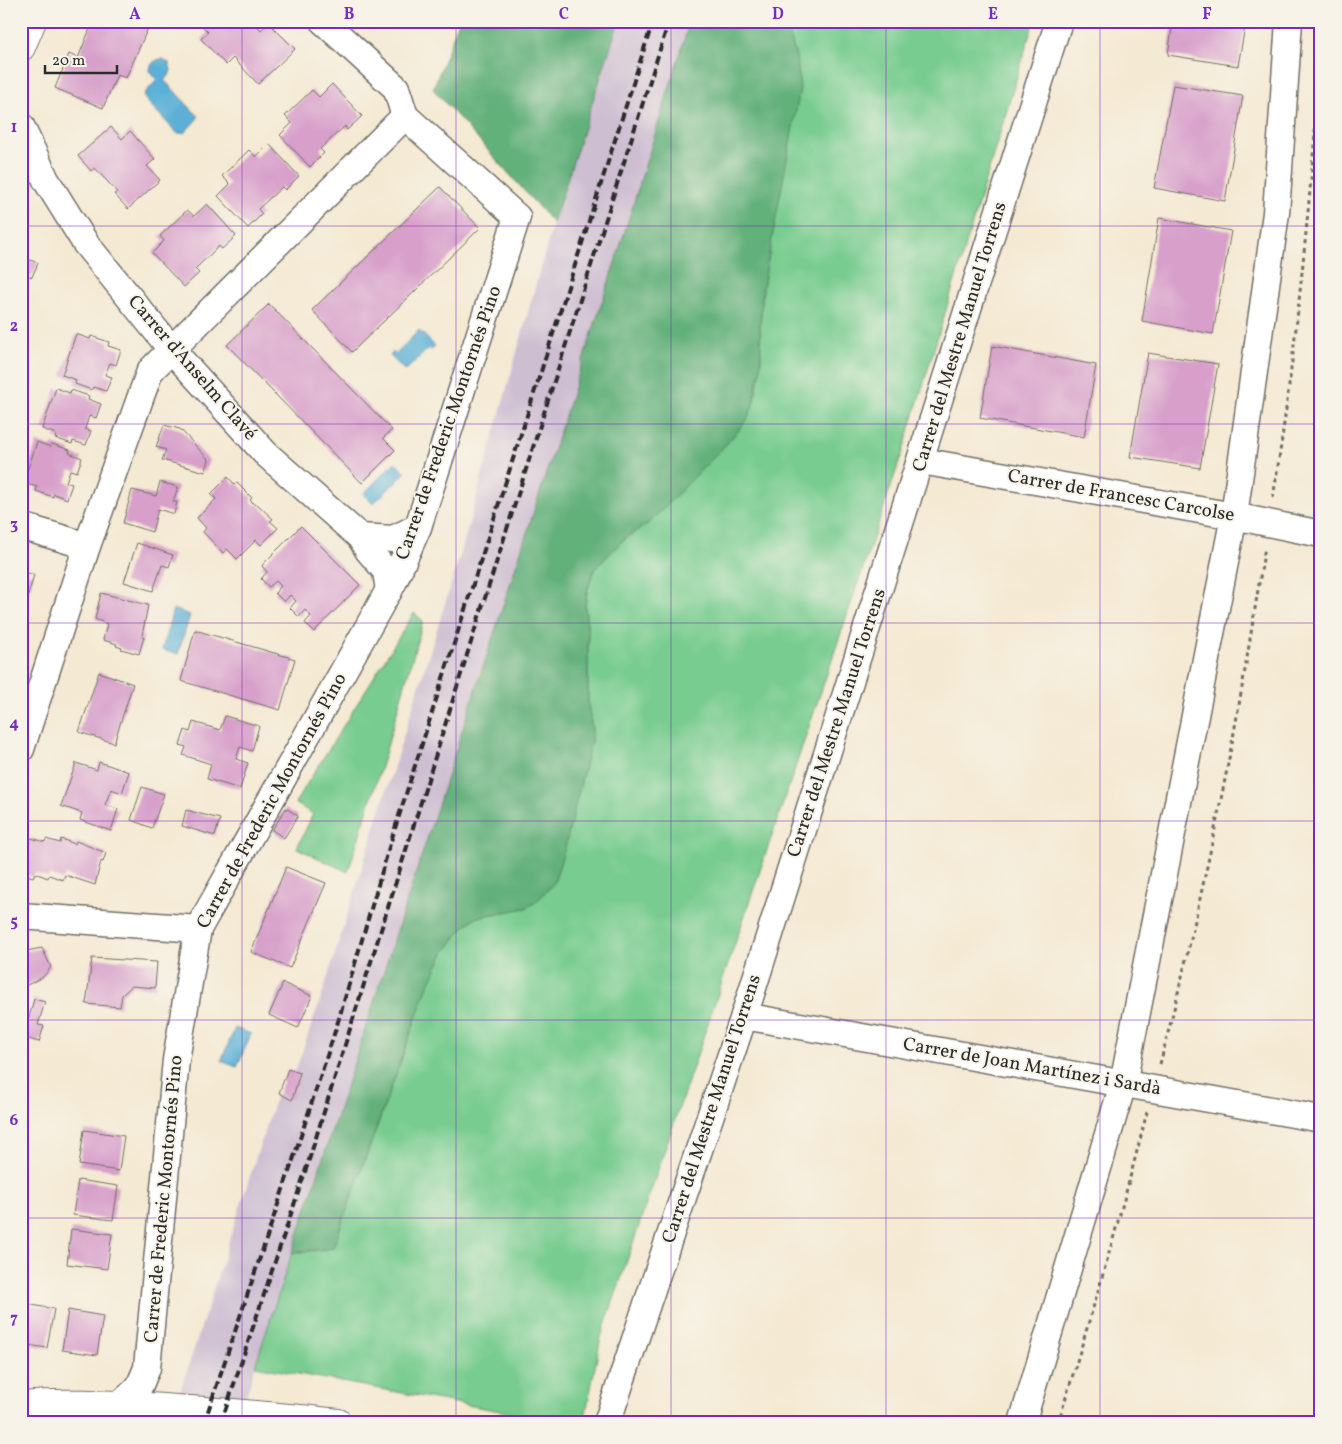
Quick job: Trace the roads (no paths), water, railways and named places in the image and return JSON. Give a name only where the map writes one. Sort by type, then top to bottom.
[{"type":"street","points":[[21,47],[32,21]]},
{"type":"street","points":[[21,749],[87,546],[150,371],[405,116],[396,88],[322,21]]},
{"type":"street","name":"Carrer del Mestre Manuel Torrens","points":[[607,1423],[744,1016],[1059,21]]},
{"type":"street","points":[[1022,1423],[1123,1084],[1234,516],[1276,213],[1289,21]]},
{"type":"street","name":"Carrer de Frederic Montornés Pino","points":[[120,1406],[139,1387],[148,1368],[176,1060],[198,929],[389,591],[418,527],[517,217],[405,116]]},
{"type":"street","name":"Carrer d'Anselm Clavé","points":[[21,126],[46,180],[86,244],[171,349],[265,453],[360,537],[368,550],[386,571],[389,591]]},
{"type":"street","name":"Carrer d'Anselm Clavé","points":[[21,166],[46,180]]},
{"type":"street","name":"Carrer de Francesc Carcolse","points":[[921,460],[1234,516],[1321,534]]},
{"type":"street","points":[[21,526],[87,546]]},
{"type":"street","points":[[360,537],[393,539],[418,527]]},
{"type":"street","points":[[21,916],[198,929]]},
{"type":"street","name":"Carrer de Joan Martínez i Sardà","points":[[744,1016],[1321,1119]]},
{"type":"street","points":[[21,1406],[44,1404],[120,1406],[266,1415],[338,1423]]},
{"type":"street","points":[[21,1415],[80,1423]]},
{"type":"water","points":[[163,59],[169,63],[171,70],[169,76],[164,80],[198,116],[184,133],[177,133],[144,98],[145,93],[157,80],[150,71],[151,66],[155,61]]},
{"type":"water","points":[[419,330],[435,346],[432,350],[429,348],[405,371],[390,356],[393,352],[396,354]]},
{"type":"water","points":[[395,462],[406,472],[373,504],[363,494]]},
{"type":"water","points":[[173,609],[190,615],[178,654],[162,650]]},
{"type":"water","points":[[235,1028],[251,1034],[237,1067],[221,1061]]},
{"type":"railway","points":[[204,1423],[337,1025],[390,844],[653,21]]},
{"type":"railway","points":[[221,1423],[308,1163],[477,623],[669,21]]}]
